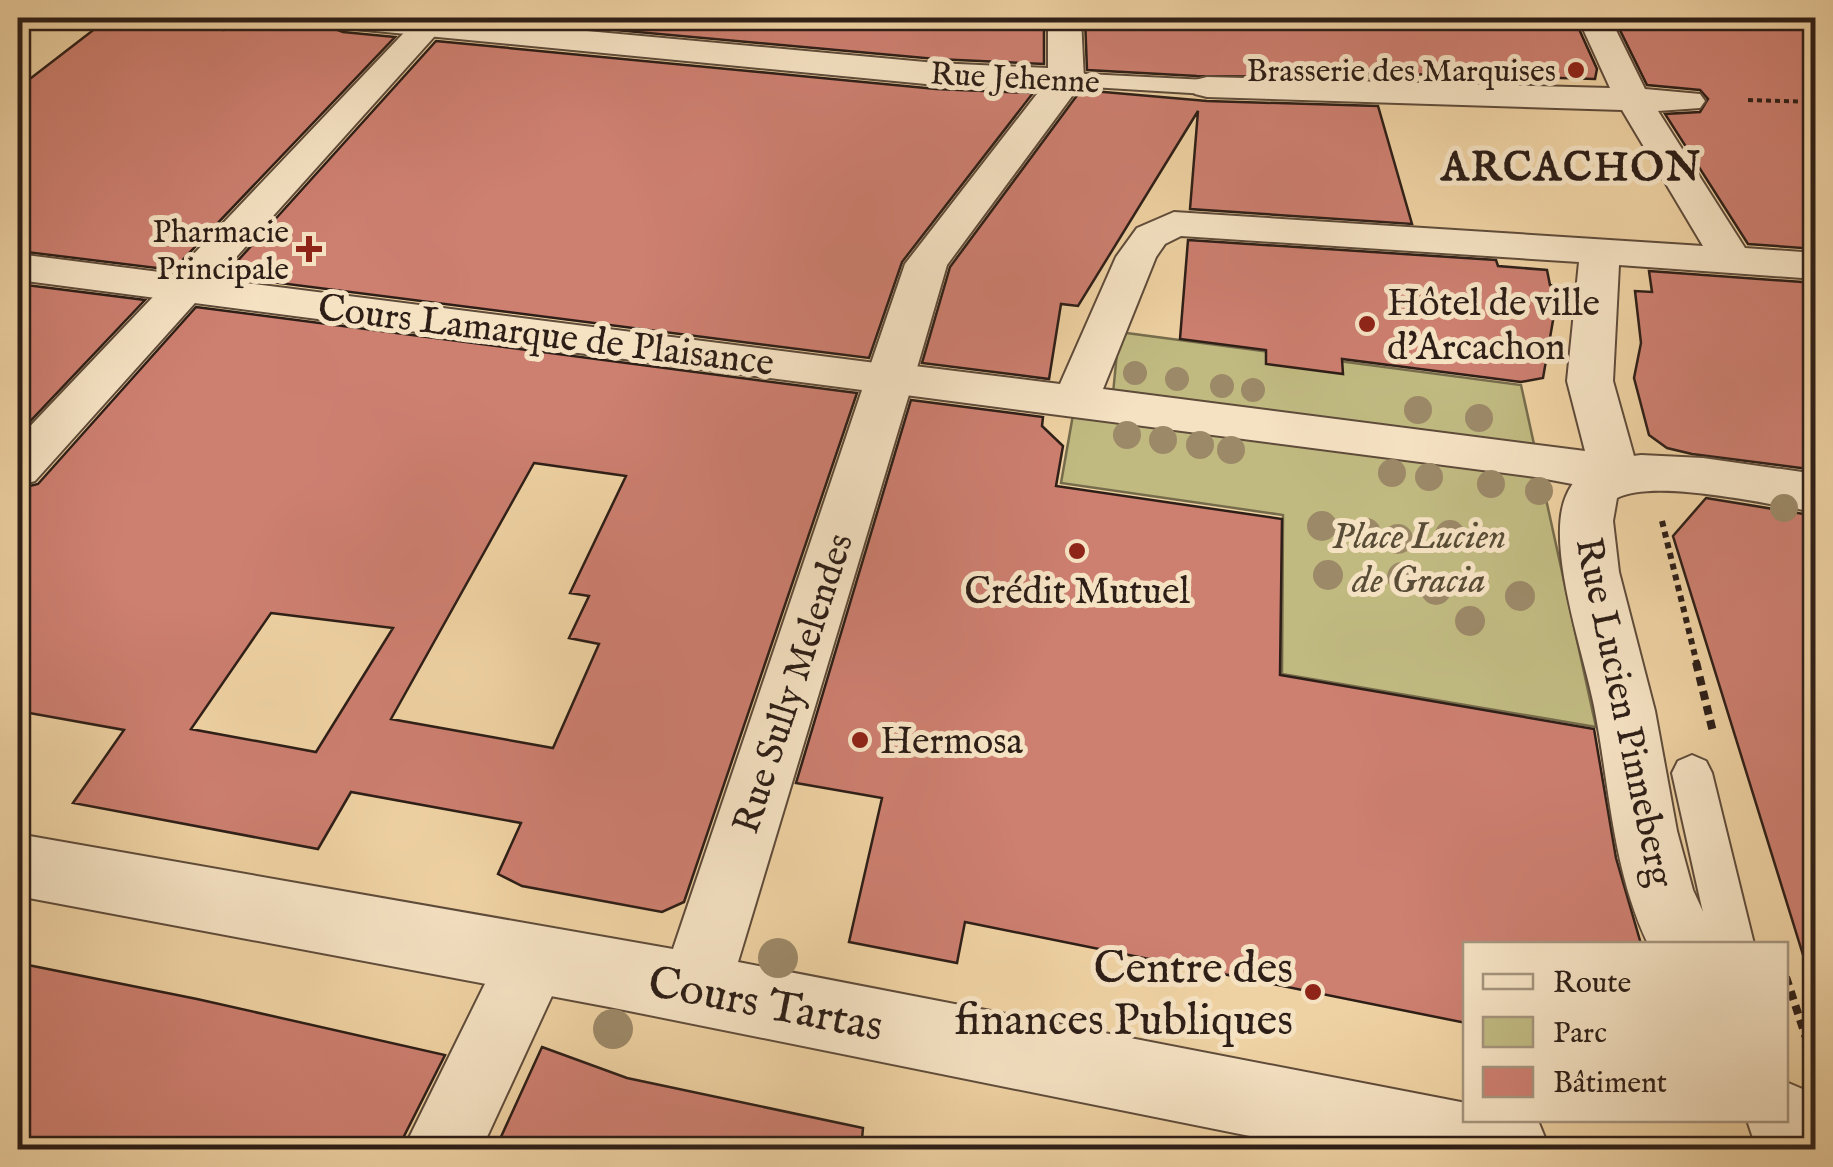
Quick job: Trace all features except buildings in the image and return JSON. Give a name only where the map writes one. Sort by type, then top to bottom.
[{"type":"street","name":"Rue Jehenne","points":[[344,18],[432,21],[936,74],[1066,80]]},
{"type":"street","points":[[1065,18],[1066,80]]},
{"type":"street","points":[[1594,18],[1628,89],[1732,260]]},
{"type":"street","points":[[18,469],[432,21]]},
{"type":"street","name":"Rue Sully Melendes","points":[[694,988],[926,264],[1066,80]]},
{"type":"street","name":"Rue Jehenne","points":[[1208,88],[1628,89],[1688,101]]},
{"type":"street","points":[[1816,266],[1174,224],[1151,236],[1136,257],[1075,402],[1816,493]]},
{"type":"street","points":[[1600,250],[1590,381],[1631,472]]},
{"type":"street","name":"Cours Lamarque de Plaisance","points":[[18,267],[1075,402]]},
{"type":"street","name":"Rue Lucien Pinneberg","points":[[1631,472],[1595,488],[1586,520],[1591,566],[1625,711],[1658,890],[1683,942]]},
{"type":"street","name":"Cours Tartas","points":[[18,864],[694,988],[1512,1150]]},
{"type":"street","points":[[441,1150],[534,959]]},
{"type":"street","points":[[1786,1122],[1795,1150]]},
{"type":"lane","name":"Rue Jehenne","points":[[1066,80],[1208,88]]},
{"type":"lane","points":[[1704,760],[1732,942]]},
{"type":"path","points":[[1748,100],[1816,102]]},
{"type":"path","name":"Rue Lucien Pinneberg","points":[[1631,472],[1704,760]]},
{"type":"path","points":[[1788,983],[1816,1068]]},
{"type":"green space","name":"Place Lucien de Gracia","points":[[1119,332],[1521,385],[1596,727],[1282,674],[1283,515],[1061,483],[1074,409],[1111,414]]},
{"type":"place","name":"Brasserie des Marquises","points":[[1576,70]]},
{"type":"place","name":"Pharmacie Principale","points":[[309,249]]},
{"type":"place","name":"Hôtel de ville d'Arcachon","points":[[1367,324]]},
{"type":"place","name":"Crédit Mutuel","points":[[1077,551]]},
{"type":"place","name":"Hermosa","points":[[860,740]]},
{"type":"place","name":"Centre des finances Publiques","points":[[1313,992]]},
{"type":"district","name":"ARCACHON","points":[[1572,166]]}]
